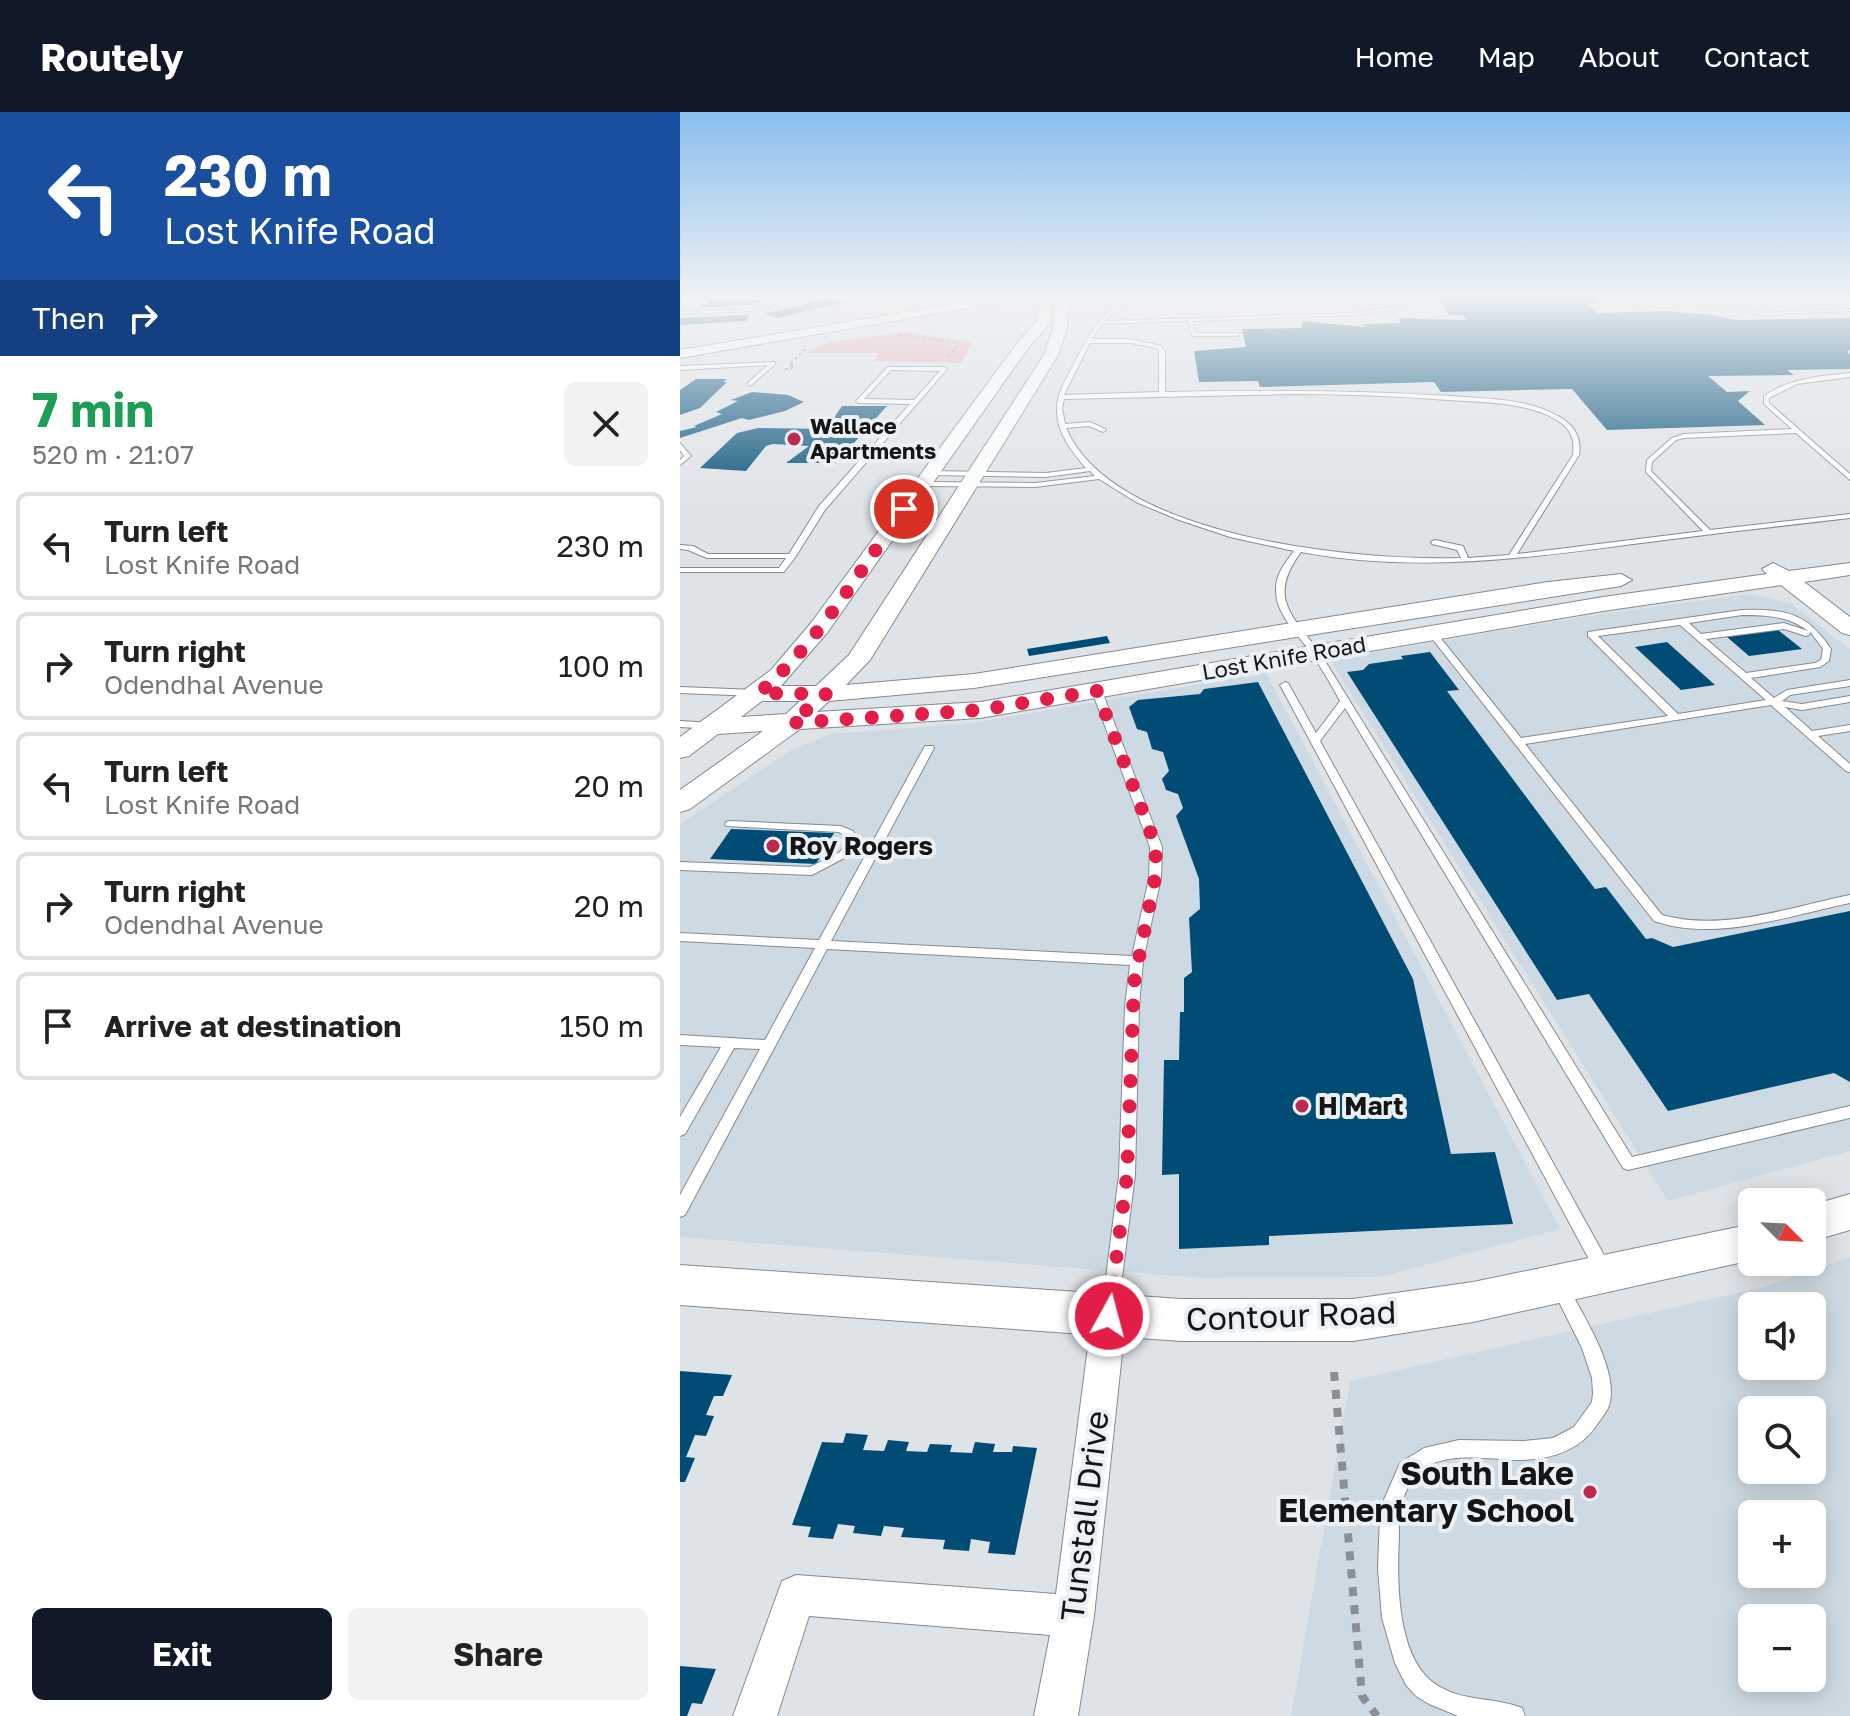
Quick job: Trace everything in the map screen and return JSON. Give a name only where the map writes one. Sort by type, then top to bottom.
[{"type":"street","points":[[680,750],[780,675],[819,628],[1004,371]]},
{"type":"street","points":[[680,803],[791,723],[826,694],[858,660],[1041,371]]},
{"type":"street","name":"Lost Knife Road","points":[[759,693],[826,694],[974,681],[1548,589],[1850,551]]},
{"type":"street","points":[[1764,562],[1850,628]]},
{"type":"street","name":"Lost Knife Road","points":[[716,726],[980,710],[1431,632],[1850,569]]},
{"type":"street","points":[[1826,1219],[1850,1212]]},
{"type":"street","name":"Contour Road","points":[[680,1285],[1109,1316],[1274,1322],[1367,1320],[1558,1284],[1738,1245]]},
{"type":"street","name":"Tunstall Drive","points":[[1056,1716],[1074,1616],[1109,1316]]},
{"type":"street","points":[[755,1716],[796,1595],[1074,1616]]},
{"type":"lane","points":[[750,384],[764,371]]},
{"type":"lane","points":[[887,371],[859,401],[916,402]]},
{"type":"lane","points":[[680,570],[781,570],[819,512],[942,371]]},
{"type":"lane","points":[[1074,371],[1057,410],[1079,456],[1101,477],[1178,517],[1242,538],[1299,550],[1367,557],[1511,558],[1850,516]]},
{"type":"lane","points":[[1162,371],[1162,394]]},
{"type":"lane","points":[[1850,375],[1809,380],[1766,397],[1766,403],[1795,431],[1850,478]]},
{"type":"lane","points":[[1060,397],[1332,390],[1495,402],[1553,415],[1573,431],[1579,443],[1576,455],[1511,558]]},
{"type":"lane","points":[[1063,426],[1090,424],[1103,430]]},
{"type":"lane","points":[[1708,532],[1648,471],[1649,461],[1674,439],[1684,436],[1795,431]]},
{"type":"lane","points":[[680,463],[688,456],[681,444],[694,438],[691,436]]},
{"type":"lane","points":[[926,479],[973,480],[1092,469]]},
{"type":"lane","points":[[926,479],[1046,484],[1101,477]]},
{"type":"lane","points":[[1435,542],[1460,548],[1465,559]]},
{"type":"lane","points":[[680,547],[707,556],[792,556]]},
{"type":"lane","points":[[1299,550],[1279,578],[1281,606],[1316,653],[1628,1164],[1850,1112]]},
{"type":"lane","points":[[1675,717],[1591,634],[1759,611],[1788,615],[1823,641],[1828,656],[1820,664],[1743,676]]},
{"type":"lane","points":[[1682,622],[1850,769]]},
{"type":"lane","points":[[1700,637],[1792,627],[1815,642],[1820,664]]},
{"type":"lane","points":[[1431,632],[1658,918],[1670,923],[1697,926],[1850,899]]},
{"type":"lane","points":[[1774,702],[1787,693],[1850,683]]},
{"type":"lane","points":[[1285,685],[1605,1274]]},
{"type":"lane","points":[[680,690],[759,693]]},
{"type":"lane","points":[[1097,691],[1156,847],[1155,878],[1137,961],[1132,1006],[1127,1175],[1109,1316]]},
{"type":"lane","points":[[1517,742],[1774,702],[1802,707],[1850,699]]},
{"type":"lane","points":[[1315,741],[1345,701]]},
{"type":"lane","points":[[680,724],[716,726]]},
{"type":"lane","points":[[1811,734],[1850,728]]},
{"type":"lane","points":[[680,1210],[929,748]]},
{"type":"lane","points":[[680,866],[812,871],[844,854],[853,841],[851,835],[841,829],[730,824]]},
{"type":"lane","points":[[680,937],[1137,961]]},
{"type":"lane","points":[[680,1040],[769,1045]]},
{"type":"lane","points":[[680,1130],[730,1043]]},
{"type":"lane","points":[[1514,1716],[1476,1711],[1437,1698],[1409,1673],[1394,1634],[1388,1553],[1391,1502],[1404,1472],[1423,1455],[1445,1448],[1536,1452],[1565,1444],[1586,1426],[1600,1405],[1603,1379],[1558,1284]]},
{"type":"path","points":[[1334,1372],[1362,1696],[1377,1716]]},
{"type":"shaded area","points":[[1752,594],[1790,603],[1850,649],[1850,1151],[1668,1201],[1330,660],[1600,614]]},
{"type":"shaded area","points":[[1266,673],[1560,1229],[1380,1277],[1202,1278],[680,1237],[680,824],[790,751],[831,734],[972,723]]},
{"type":"shaded area","name":"South Lake Elementary School","points":[[1850,1257],[1850,1716],[1291,1716],[1350,1381],[1738,1293],[1738,1380],[1826,1380],[1826,1292],[1742,1292],[1796,1276],[1826,1276],[1826,1265]]},
{"type":"building","points":[[1197,371],[1788,371],[1794,375],[1708,376],[1727,392],[1750,391],[1738,401],[1765,425],[1607,430],[1572,389],[1441,392],[1434,382],[1260,387],[1258,381],[1199,382]]},
{"type":"building","points":[[696,379],[727,379],[723,382],[727,382],[700,408],[680,415],[680,390]]},
{"type":"building","points":[[752,392],[788,395],[804,402],[785,411],[749,420],[742,418],[680,438],[680,431],[697,427],[694,426],[722,414],[716,412],[738,401],[731,400]]},
{"type":"building","name":"Wallace Apartments","points":[[842,406],[887,406],[836,463],[786,463],[809,446],[773,444],[766,446],[746,471],[700,468],[737,433],[758,428],[826,429]]},
{"type":"building","points":[[1778,630],[1802,649],[1749,656],[1727,637]]},
{"type":"building","points":[[1107,636],[1110,643],[1029,656],[1027,649]]},
{"type":"building","points":[[1667,642],[1715,685],[1681,690],[1635,647]]},
{"type":"building","points":[[1430,652],[1459,690],[1447,691],[1595,889],[1606,887],[1646,939],[1652,938],[1673,947],[1850,911],[1850,1082],[1834,1073],[1668,1111],[1589,994],[1557,1000],[1347,672],[1363,670],[1369,664],[1403,659],[1401,656]]},
{"type":"building","points":[[1258,682],[1413,979],[1451,1154],[1495,1152],[1513,1224],[1269,1236],[1269,1245],[1179,1249],[1179,1174],[1162,1175],[1164,1060],[1179,1060],[1184,978],[1192,972],[1189,918],[1200,909],[1199,879],[1176,816],[1183,808],[1178,794],[1166,790],[1162,779],[1169,771],[1163,752],[1152,749],[1147,732],[1137,729],[1129,707],[1138,700],[1200,694],[1204,689]]},
{"type":"building","name":"Roy Rogers","points":[[731,829],[834,833],[816,864],[710,859]]},
{"type":"building","points":[[680,1371],[732,1375],[723,1396],[714,1396],[706,1415],[714,1416],[706,1436],[695,1435],[686,1457],[695,1458],[685,1482],[680,1482]]},
{"type":"building","points":[[846,1433],[868,1435],[863,1450],[884,1451],[888,1440],[909,1442],[906,1451],[927,1452],[930,1444],[952,1445],[950,1452],[972,1453],[975,1442],[995,1444],[993,1452],[1012,1452],[1013,1446],[1037,1448],[1015,1555],[988,1553],[990,1542],[971,1539],[969,1551],[943,1549],[945,1540],[901,1537],[904,1528],[884,1526],[881,1536],[853,1533],[855,1526],[838,1524],[833,1539],[808,1537],[811,1527],[792,1525],[822,1442],[843,1443]]},
{"type":"building","points":[[680,1666],[716,1669],[702,1704],[692,1703],[687,1716],[680,1716]]},
{"type":"place","name":"Wallace Apartments","points":[[794,439]]},
{"type":"place","name":"Roy Rogers","points":[[773,846]]},
{"type":"place","name":"H Mart","points":[[1302,1106]]},
{"type":"place","name":"South Lake Elementary School","points":[[1590,1492]]},
{"type":"route","points":[[904,509],[819,628],[780,675],[759,693],[826,694],[791,723],[980,710],[1097,691],[1156,847],[1155,878],[1134,983],[1127,1175],[1109,1316]]}]
